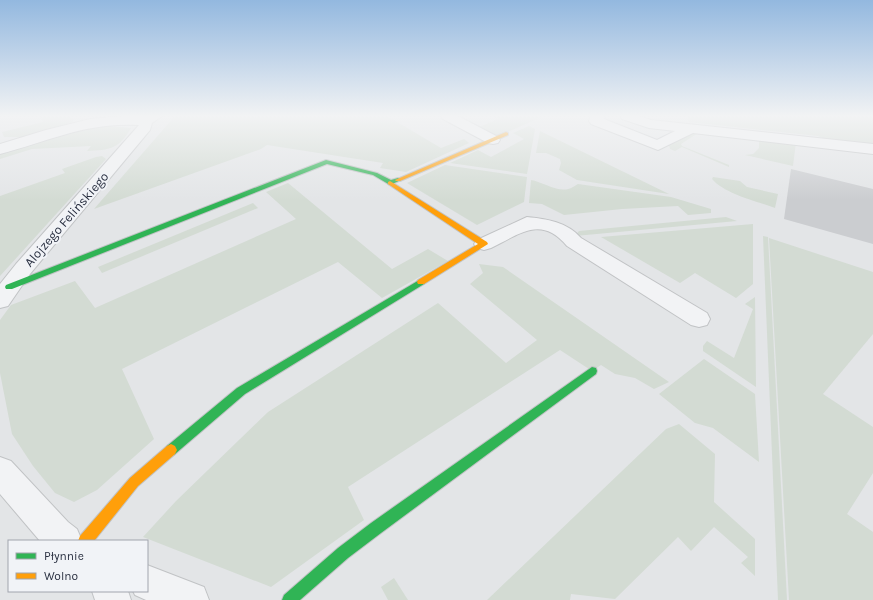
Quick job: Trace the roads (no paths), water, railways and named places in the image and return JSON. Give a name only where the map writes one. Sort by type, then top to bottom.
[{"type":"street","name":"Alojzego Felińskiego","points":[[0,149],[16,144]]},
{"type":"street","name":"Alojzego Felińskiego","points":[[5,294],[23,269],[130,144]]},
{"type":"street","points":[[390,183],[483,144]]},
{"type":"street","points":[[830,144],[873,149]]},
{"type":"street","points":[[5,294],[326,162],[375,174],[484,244]]},
{"type":"street","points":[[86,540],[134,482],[241,391],[484,244],[527,223],[543,224],[566,233],[574,242],[699,318]]},
{"type":"street","points":[[289,600],[343,553],[376,528],[592,372]]},
{"type":"street","points":[[0,470],[56,534],[64,540]]},
{"type":"street","points":[[148,583],[191,600]]}]
